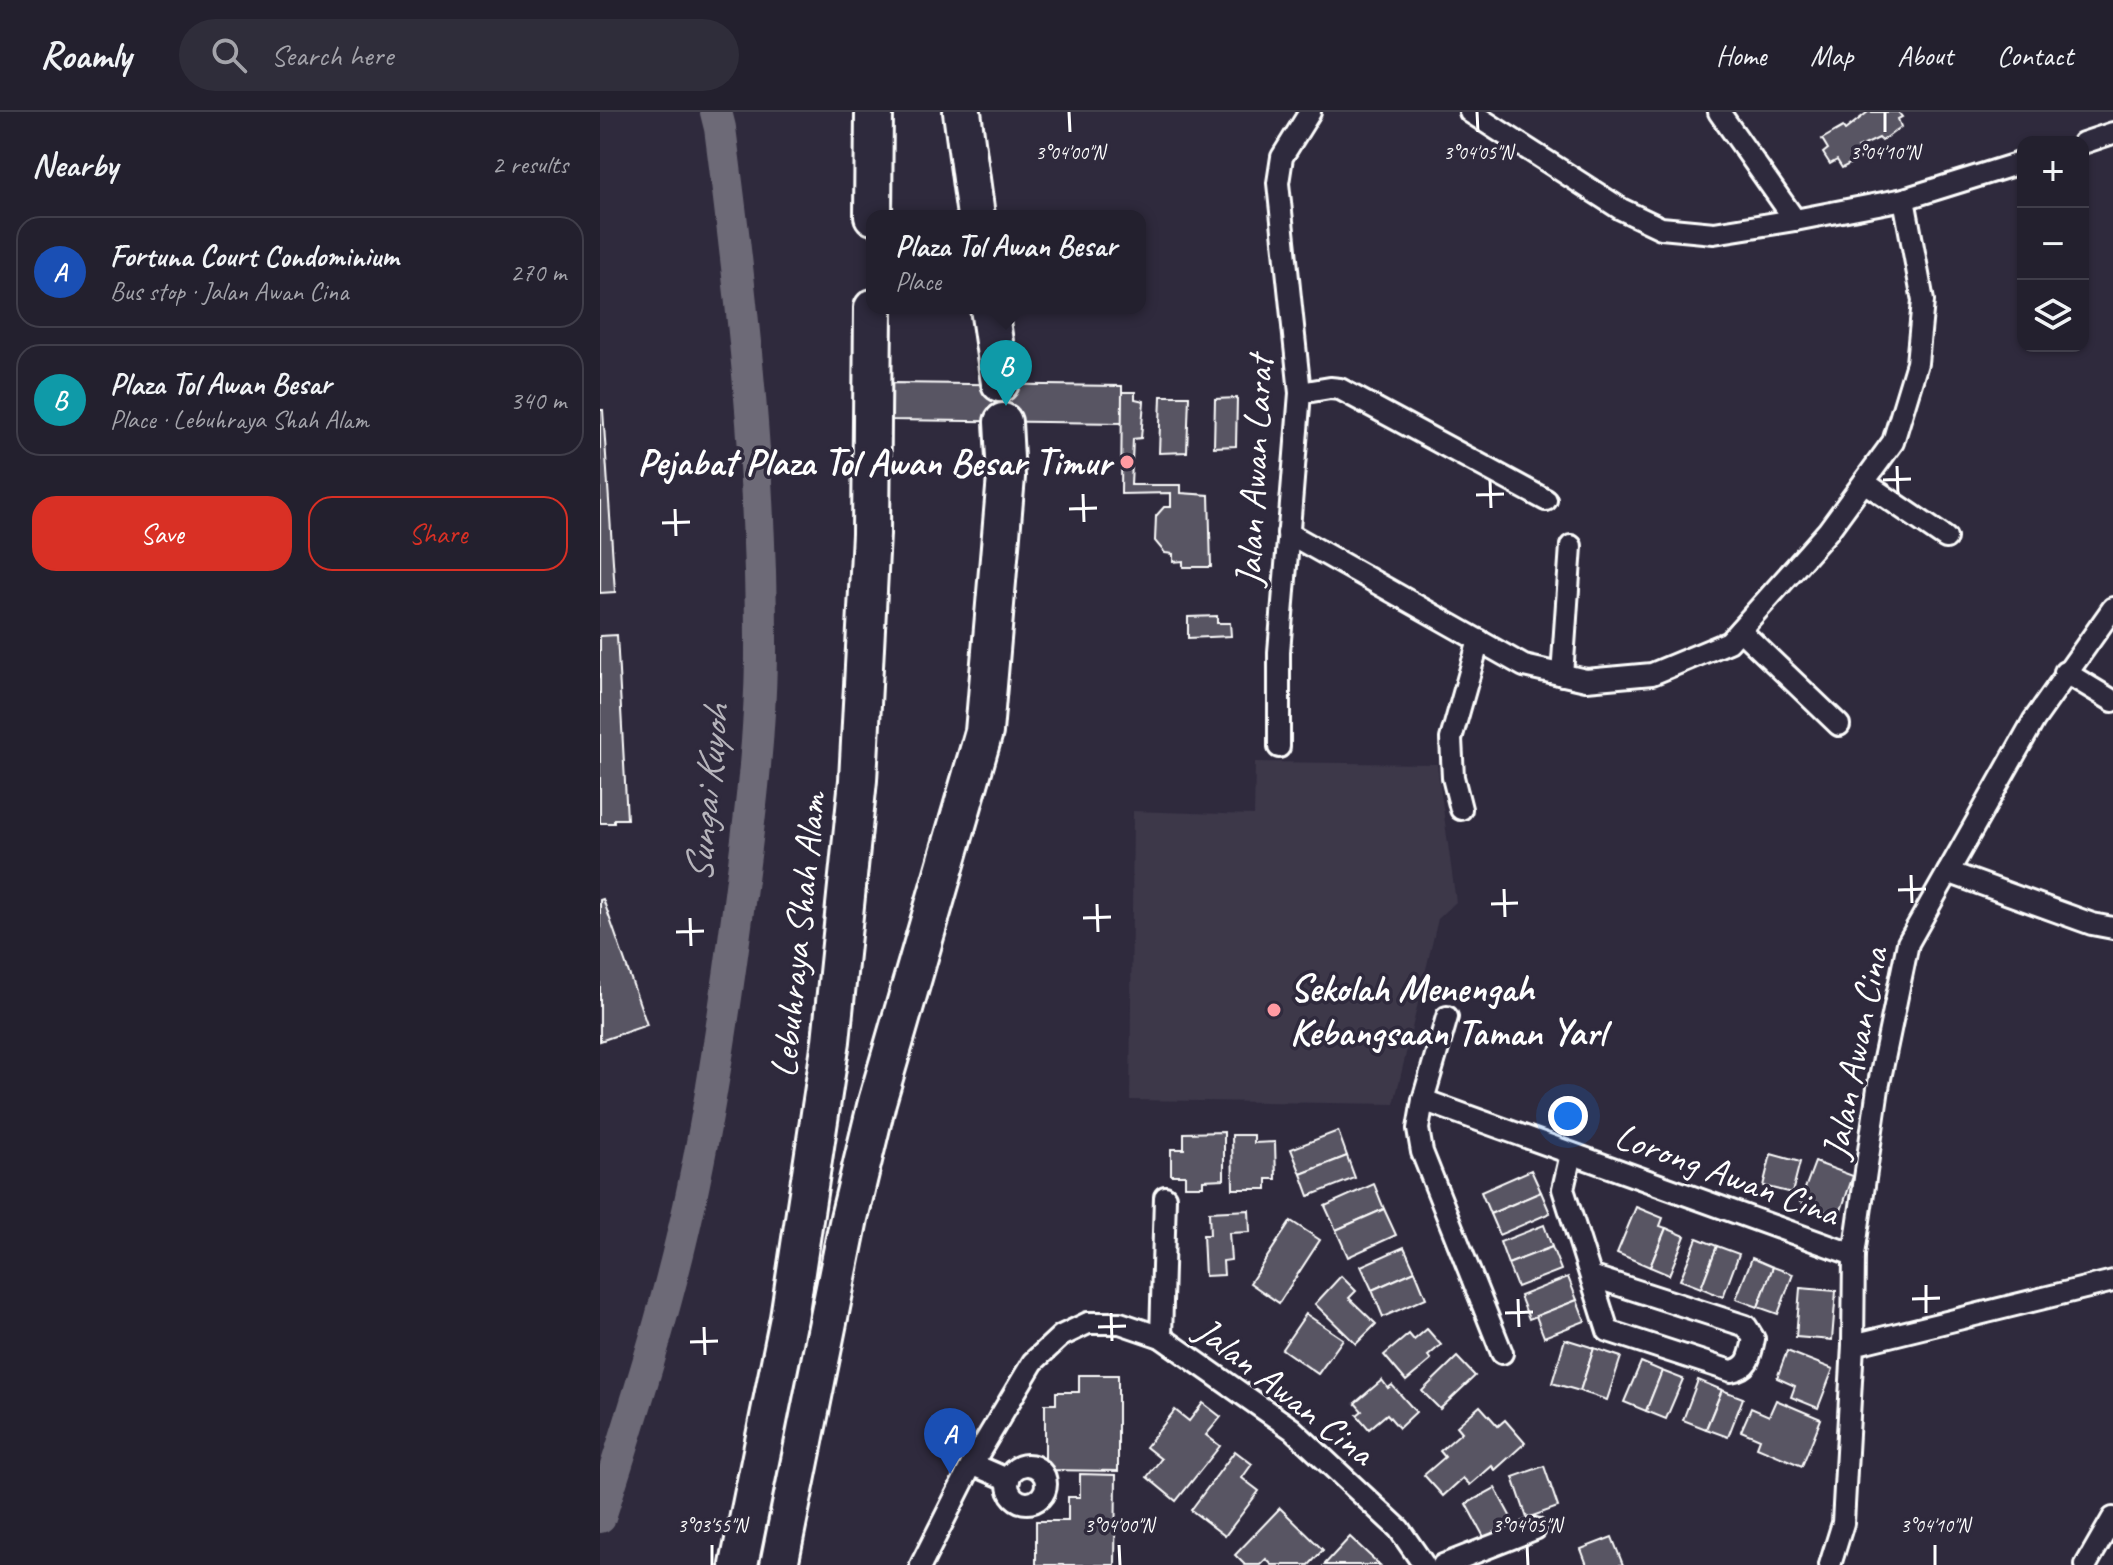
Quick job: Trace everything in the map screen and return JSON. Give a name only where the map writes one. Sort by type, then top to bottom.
[{"type":"highway","points":[[873,210],[874,112]]},
{"type":"highway","points":[[962,112],[975,210]]},
{"type":"highway","name":"Lebuhraya Shah Alam","points":[[739,1565],[789,1318],[831,1041],[859,765],[871,534],[873,314]]},
{"type":"highway","points":[[990,314],[1000,383]]},
{"type":"highway","points":[[779,1565],[849,1218],[877,1102],[984,732],[1006,477],[1003,422]]},
{"type":"street","name":"Jalan Awan Larat","points":[[1279,747],[1279,652],[1300,393],[1278,183],[1282,157],[1310,112]]},
{"type":"street","points":[[1470,112],[1621,209],[1661,228],[1714,233],[1795,220],[1904,199],[2017,164]]},
{"type":"street","points":[[1719,112],[1795,220]]},
{"type":"street","points":[[2089,141],[2113,133]]},
{"type":"street","points":[[1288,533],[1524,666],[1586,680],[1652,674],[1729,642],[1828,531],[1893,442],[1917,363],[1923,301],[1904,199]]},
{"type":"street","points":[[1300,393],[1340,389],[1546,500]]},
{"type":"street","points":[[1864,482],[1946,538]]},
{"type":"street","points":[[1562,675],[1571,546]]},
{"type":"street","name":"Jalan Awan Cina","points":[[1830,1565],[1843,1523],[1853,1345],[1854,1255],[1878,1088],[1908,943],[2034,720],[2113,608]]},
{"type":"street","points":[[1740,630],[1839,725]]},
{"type":"street","points":[[1461,809],[1453,777],[1451,739],[1479,640]]},
{"type":"street","points":[[2065,672],[2113,701]]},
{"type":"street","points":[[1948,872],[2092,924],[2113,928]]},
{"type":"street","points":[[1447,1017],[1423,1100],[1418,1129],[1422,1152],[1502,1353]]},
{"type":"street","name":"Lorong Awan Cina","points":[[1423,1100],[1854,1255]]},
{"type":"street","points":[[1571,1154],[1563,1189],[1608,1331],[1731,1371],[1740,1369],[1748,1362],[1754,1339],[1746,1326],[1591,1276]]},
{"type":"street","points":[[1161,1337],[1165,1197]]},
{"type":"street","points":[[1853,1345],[2113,1281]]},
{"type":"street","name":"Jalan Awan Cina","points":[[921,1565],[972,1464],[1033,1362],[1061,1336],[1088,1323],[1120,1323],[1161,1337],[1292,1429],[1399,1529],[1419,1562]]},
{"type":"street","points":[[972,1464],[1009,1480]]},
{"type":"street","points":[[2086,1565],[2113,1518]]},
{"type":"street","points":[[1443,1565],[1535,1529]]},
{"type":"shaded area","name":"Sekolah Menengah Kebangsaan Taman Yarl","points":[[1255,762],[1437,764],[1456,902],[1438,919],[1394,1104],[1130,1100],[1133,811],[1254,815]]},
{"type":"building","points":[[1868,112],[1898,112],[1902,117],[1898,119],[1901,127],[1882,141],[1879,138],[1858,148],[1863,157],[1842,168],[1837,160],[1830,164],[1823,153],[1828,149],[1822,139],[1843,127],[1845,130]]},
{"type":"building","points":[[892,383],[1122,386],[1122,423],[890,420]]},
{"type":"building","name":"Pejabat Plaza Tol Awan Besar Timur","points":[[1122,392],[1135,392],[1135,399],[1144,401],[1141,438],[1133,439],[1131,485],[1181,485],[1181,493],[1209,495],[1211,567],[1183,567],[1183,561],[1173,562],[1173,554],[1165,553],[1155,541],[1156,516],[1164,507],[1171,507],[1171,493],[1121,494]]},
{"type":"building","points":[[1161,396],[1189,396],[1187,452],[1159,453]]},
{"type":"building","points":[[1237,398],[1236,446],[1214,447],[1215,399]]},
{"type":"building","points":[[600,410],[603,410],[615,592],[600,593]]},
{"type":"building","points":[[1217,616],[1217,623],[1230,623],[1231,636],[1188,638],[1188,617]]},
{"type":"building","points":[[617,635],[627,819],[600,823],[600,636]]},
{"type":"building","points":[[603,899],[647,1025],[600,1041],[600,900]]},
{"type":"building","points":[[1338,1131],[1347,1156],[1301,1174],[1291,1149]]},
{"type":"building","points":[[1224,1132],[1224,1179],[1203,1180],[1203,1186],[1185,1186],[1185,1175],[1171,1175],[1171,1149],[1184,1149],[1184,1133]]},
{"type":"building","points":[[1232,1135],[1254,1135],[1254,1143],[1275,1142],[1276,1179],[1267,1179],[1267,1189],[1233,1189]]},
{"type":"building","points":[[1771,1154],[1800,1162],[1792,1193],[1763,1186]]},
{"type":"building","points":[[1347,1156],[1355,1178],[1309,1196],[1301,1174]]},
{"type":"building","points":[[1815,1162],[1853,1176],[1839,1216],[1800,1202]]},
{"type":"building","points":[[1531,1170],[1541,1192],[1490,1214],[1481,1192]]},
{"type":"building","points":[[1374,1184],[1384,1209],[1336,1230],[1325,1206]]},
{"type":"building","points":[[1541,1192],[1550,1213],[1499,1235],[1490,1214]]},
{"type":"building","points":[[1636,1207],[1663,1218],[1660,1226],[1666,1228],[1650,1267],[1617,1253]]},
{"type":"building","points":[[1384,1209],[1396,1235],[1348,1257],[1336,1230]]},
{"type":"building","points":[[1249,1210],[1250,1232],[1229,1233],[1231,1260],[1223,1261],[1224,1275],[1205,1276],[1203,1235],[1210,1235],[1209,1212]]},
{"type":"building","points":[[1291,1221],[1320,1240],[1279,1303],[1250,1283]]},
{"type":"building","points":[[1544,1225],[1552,1247],[1508,1264],[1500,1242]]},
{"type":"building","points":[[1666,1228],[1685,1236],[1669,1275],[1650,1267]]},
{"type":"building","points":[[1697,1238],[1717,1246],[1701,1288],[1680,1280]]},
{"type":"building","points":[[1717,1246],[1739,1254],[1723,1297],[1701,1288]]},
{"type":"building","points":[[1404,1247],[1415,1271],[1372,1290],[1361,1266]]},
{"type":"building","points":[[1552,1247],[1561,1270],[1517,1287],[1508,1264]]},
{"type":"building","points":[[1752,1258],[1773,1267],[1758,1307],[1736,1299]]},
{"type":"building","points":[[1773,1267],[1793,1274],[1778,1314],[1758,1307]]},
{"type":"building","points":[[1415,1271],[1426,1298],[1383,1317],[1372,1290]]},
{"type":"building","points":[[1341,1276],[1356,1291],[1349,1298],[1376,1324],[1356,1344],[1315,1304]]},
{"type":"building","points":[[1568,1277],[1577,1300],[1529,1319],[1520,1296]]},
{"type":"building","points":[[1800,1288],[1836,1291],[1832,1340],[1796,1337]]},
{"type":"building","points":[[1577,1300],[1585,1321],[1544,1337],[1536,1316]]},
{"type":"building","points":[[1306,1314],[1343,1339],[1318,1374],[1282,1349]]},
{"type":"building","points":[[1427,1329],[1441,1345],[1428,1356],[1431,1360],[1406,1381],[1384,1355],[1409,1334],[1414,1340]]},
{"type":"building","points":[[1565,1339],[1594,1348],[1580,1391],[1552,1383]]},
{"type":"building","points":[[1594,1348],[1621,1357],[1607,1400],[1580,1391]]},
{"type":"building","points":[[1787,1351],[1833,1369],[1818,1408],[1791,1397],[1795,1386],[1777,1378]]},
{"type":"building","points":[[1457,1357],[1475,1376],[1440,1409],[1422,1391]]},
{"type":"building","points":[[1641,1362],[1662,1371],[1646,1411],[1624,1402]]},
{"type":"building","points":[[1662,1371],[1683,1379],[1666,1419],[1646,1411]]},
{"type":"building","points":[[1079,1375],[1118,1375],[1118,1471],[1045,1470],[1045,1404],[1056,1404],[1056,1392],[1079,1392]]},
{"type":"building","points":[[1382,1380],[1388,1388],[1392,1385],[1416,1412],[1399,1428],[1387,1414],[1369,1429],[1357,1415],[1362,1411],[1355,1403]]},
{"type":"building","points":[[1698,1380],[1722,1390],[1706,1429],[1683,1420]]},
{"type":"building","points":[[1722,1390],[1743,1398],[1728,1437],[1706,1429]]},
{"type":"building","points":[[1776,1400],[1821,1419],[1802,1466],[1757,1447],[1760,1439],[1741,1431],[1751,1408],[1769,1416]]},
{"type":"building","points":[[1203,1403],[1221,1417],[1206,1435],[1220,1446],[1176,1501],[1147,1477],[1161,1459],[1146,1447],[1175,1410],[1189,1421]]},
{"type":"building","points":[[1480,1406],[1498,1426],[1505,1420],[1525,1443],[1495,1470],[1492,1466],[1470,1485],[1463,1478],[1443,1496],[1424,1475],[1445,1457],[1440,1451],[1462,1432],[1457,1426]]},
{"type":"building","points":[[1235,1451],[1252,1464],[1242,1478],[1259,1491],[1225,1536],[1191,1510]]},
{"type":"building","points":[[1544,1466],[1558,1507],[1527,1518],[1513,1477]]},
{"type":"building","points":[[1080,1474],[1116,1475],[1115,1565],[1036,1565],[1036,1521],[1068,1521],[1068,1497],[1080,1497]]},
{"type":"building","points":[[1495,1488],[1514,1523],[1485,1539],[1466,1504]]},
{"type":"building","points":[[1280,1508],[1323,1550],[1309,1565],[1272,1565],[1266,1559],[1260,1565],[1245,1565],[1235,1555]]},
{"type":"building","points":[[1350,1537],[1380,1565],[1324,1565]]},
{"type":"building","points":[[1612,1537],[1623,1565],[1587,1565],[1581,1549]]},
{"type":"waterway","name":"Sungai Kuyoh","points":[[600,1517],[663,1309],[694,1183],[724,1013],[756,752],[761,657],[755,458],[736,259],[716,112]]},
{"type":"place","name":"Plaza Tol Awan Besar","points":[[1006,406]]},
{"type":"place","name":"Pejabat Plaza Tol Awan Besar Timur","points":[[1127,462]]},
{"type":"place","name":"Sekolah Menengah Kebangsaan Taman Yarl","points":[[1274,1010]]},
{"type":"place","name":"Fortuna Court Condominium","points":[[950,1474]]}]
